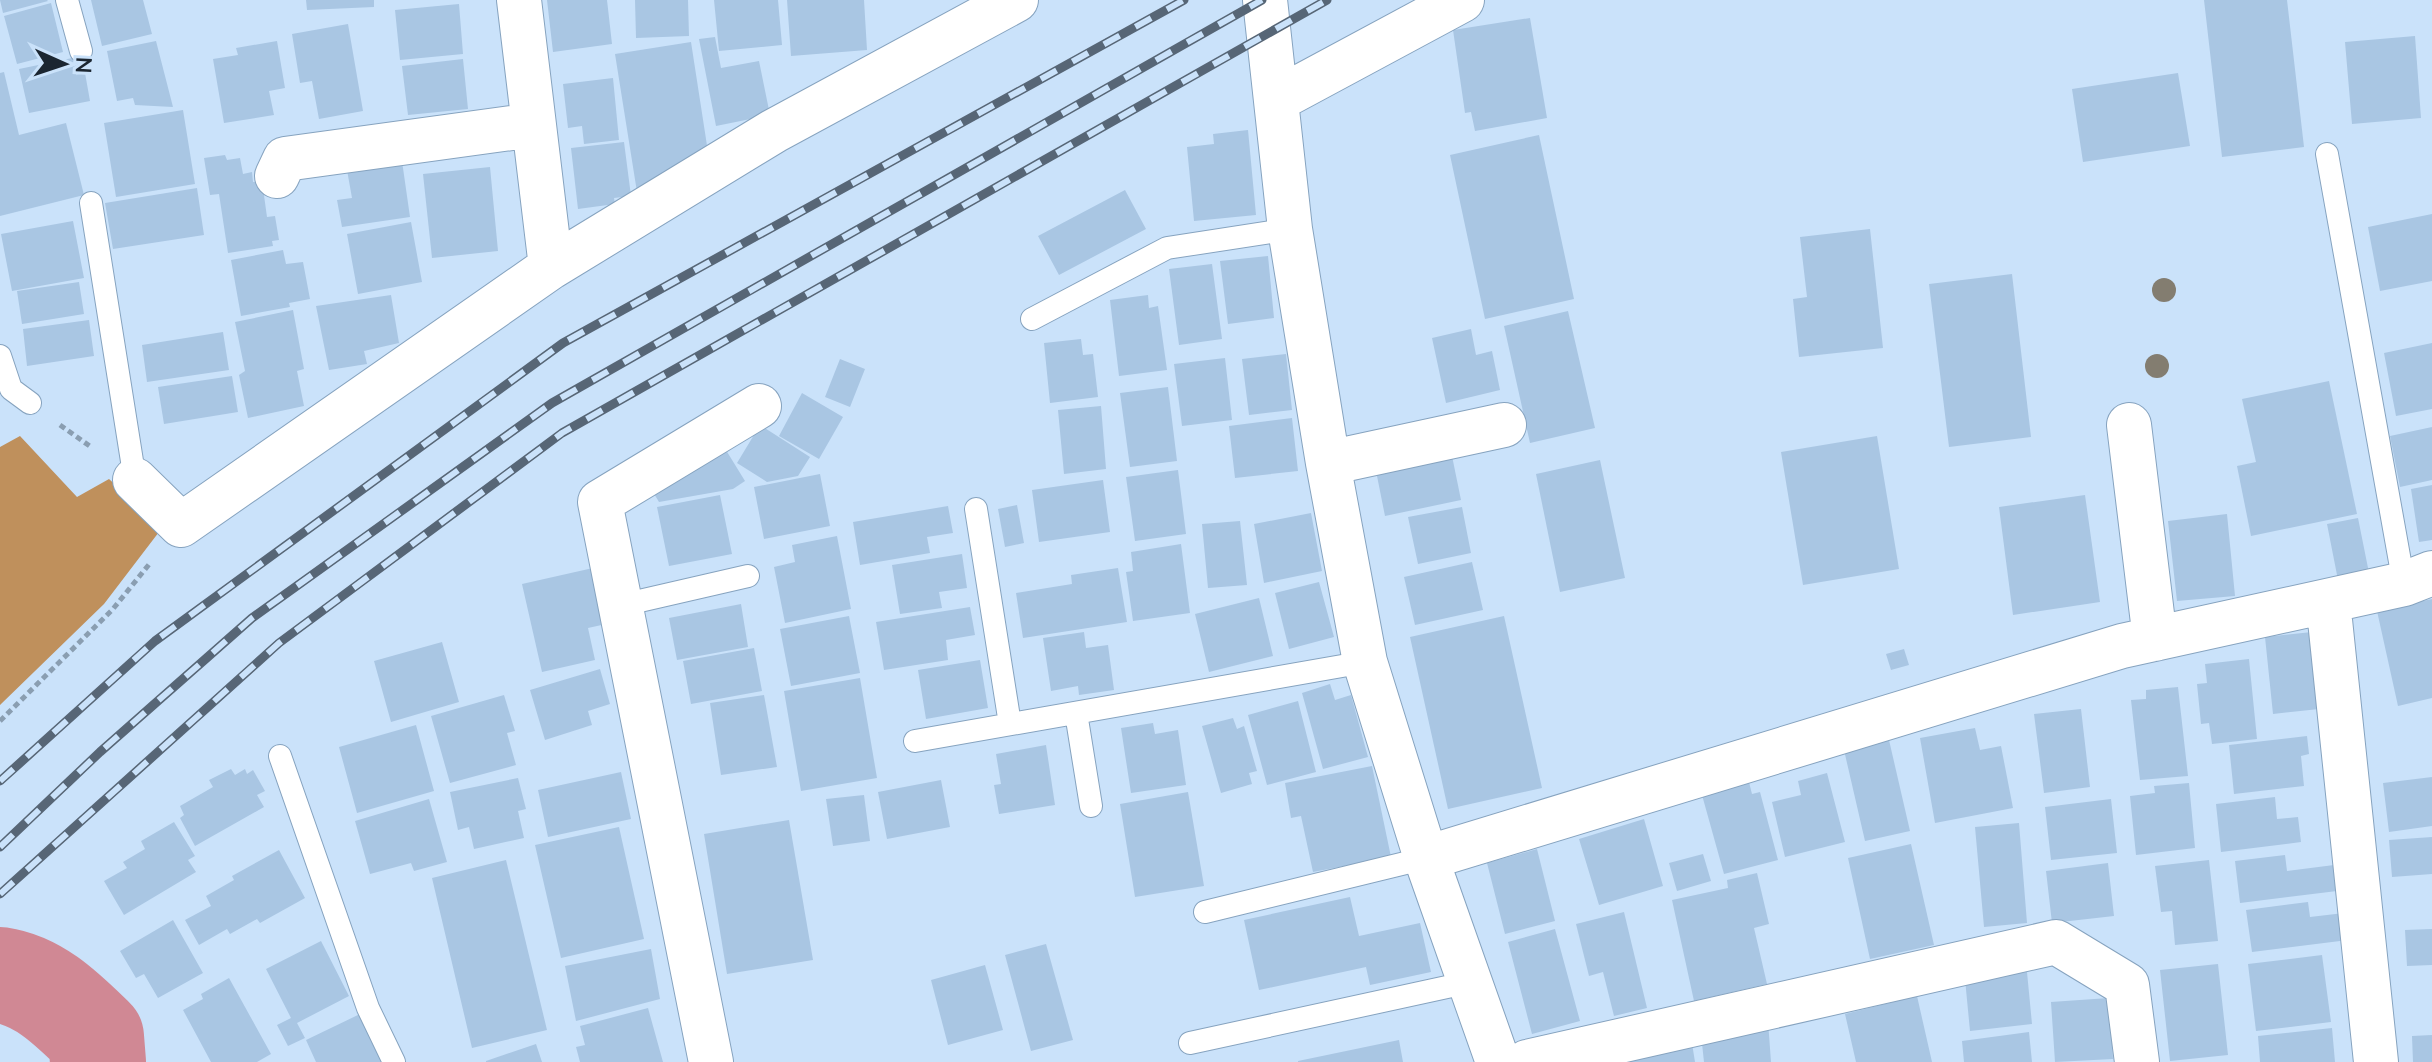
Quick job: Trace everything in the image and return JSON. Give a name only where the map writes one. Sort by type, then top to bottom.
[{"type":"street","points":[[519,0],[551,267]]},
{"type":"street","points":[[135,480],[181,525],[551,267],[774,131],[1016,0]]},
{"type":"street","points":[[1265,0],[1290,229],[1328,463],[1365,662],[1426,858],[1498,1062]]},
{"type":"street","points":[[1276,100],[1462,0]]},
{"type":"street","points":[[277,176],[285,159],[533,125]]},
{"type":"street","points":[[711,1062],[600,502],[759,406]]},
{"type":"street","points":[[1328,463],[1504,425]]},
{"type":"street","points":[[2129,425],[2155,639]]},
{"type":"street","points":[[1426,858],[2122,646],[2418,578]]},
{"type":"street","points":[[2328,601],[2376,1062]]},
{"type":"street","points":[[1527,1062],[2056,942],[2127,985],[2137,1062]]},
{"type":"lane","points":[[67,0],[81,51]]},
{"type":"lane","points":[[2327,154],[2418,578]]},
{"type":"lane","points":[[91,203],[135,480]]},
{"type":"lane","points":[[1032,319],[1167,248],[1290,229]]},
{"type":"lane","points":[[0,356],[11,389],[30,403]]},
{"type":"lane","points":[[976,509],[1010,724]]},
{"type":"lane","points":[[622,605],[748,576]]},
{"type":"lane","points":[[915,741],[1365,662]]},
{"type":"lane","points":[[1076,713],[1091,806]]},
{"type":"lane","points":[[280,756],[368,1008],[394,1062]]},
{"type":"lane","points":[[1205,912],[1426,858]]},
{"type":"lane","points":[[1190,1043],[1470,982]]},
{"type":"path","points":[[30,403],[135,480]]},
{"type":"path","points":[[0,721],[113,609],[181,525]]},
{"type":"shaded area","points":[[20,436],[77,497],[109,479],[162,528],[104,604],[0,705],[0,447]]},
{"type":"building","points":[[0,0],[47,0],[48,1],[3,13]]},
{"type":"building","points":[[91,0],[143,0],[152,34],[102,46]]},
{"type":"building","points":[[306,0],[374,0],[374,7],[307,10]]},
{"type":"building","points":[[547,0],[607,0],[612,44],[553,52]]},
{"type":"building","points":[[635,0],[688,0],[689,36],[636,38]]},
{"type":"building","points":[[714,0],[778,0],[782,45],[719,51]]},
{"type":"building","points":[[787,0],[864,0],[867,50],[791,56]]},
{"type":"building","points":[[2204,0],[2287,0],[2304,147],[2222,157]]},
{"type":"building","points":[[51,3],[63,52],[17,64],[4,16]]},
{"type":"building","points":[[459,4],[463,54],[400,60],[395,10]]},
{"type":"building","points":[[1530,18],[1547,118],[1475,131],[1471,112],[1465,113],[1453,30]]},
{"type":"building","points":[[348,24],[363,111],[319,119],[312,81],[300,83],[292,34]]},
{"type":"building","points":[[2415,36],[2421,118],[2352,124],[2345,42]]},
{"type":"building","points":[[715,37],[721,68],[759,61],[770,115],[716,126],[699,39]]},
{"type":"building","points":[[156,41],[173,107],[135,105],[133,98],[117,101],[107,51]]},
{"type":"building","points":[[277,41],[285,88],[269,91],[274,115],[224,123],[213,59],[238,55],[236,48]]},
{"type":"building","points":[[691,42],[708,152],[637,192],[615,54]]},
{"type":"building","points":[[82,56],[90,101],[29,113],[19,69]]},
{"type":"building","points":[[463,59],[468,109],[408,115],[402,66]]},
{"type":"building","points":[[4,72],[19,135],[66,123],[84,195],[0,216],[0,73]]},
{"type":"building","points":[[2178,73],[2190,146],[2083,162],[2072,89]]},
{"type":"building","points":[[613,78],[619,140],[584,144],[582,126],[568,128],[563,84]]},
{"type":"building","points":[[183,110],[195,184],[116,197],[104,123]]},
{"type":"building","points":[[1248,130],[1256,215],[1194,221],[1187,147],[1214,144],[1213,134]]},
{"type":"building","points":[[1539,135],[1574,299],[1485,319],[1450,155]]},
{"type":"building","points":[[624,142],[631,196],[614,198],[615,204],[578,209],[571,148]]},
{"type":"building","points":[[225,155],[227,160],[240,158],[243,174],[252,172],[253,182],[262,181],[267,217],[275,216],[279,240],[272,241],[273,246],[228,253],[219,194],[210,195],[204,158]]},
{"type":"building","points":[[402,161],[410,217],[342,227],[337,200],[352,198],[347,170]]},
{"type":"building","points":[[490,167],[498,251],[432,258],[423,174]]},
{"type":"building","points":[[197,188],[204,235],[113,249],[105,203]]},
{"type":"building","points":[[1125,190],[1146,229],[1059,275],[1038,236]]},
{"type":"building","points":[[2432,214],[2432,281],[2380,291],[2368,227]]},
{"type":"building","points":[[73,221],[84,278],[12,291],[1,234]]},
{"type":"building","points":[[411,222],[422,282],[358,294],[347,234]]},
{"type":"building","points":[[1870,229],[1883,348],[1799,357],[1793,299],[1807,297],[1800,237]]},
{"type":"building","points":[[283,250],[286,264],[303,262],[310,299],[289,303],[290,307],[241,316],[231,260]]},
{"type":"building","points":[[1268,256],[1274,318],[1228,324],[1220,261]]},
{"type":"building","points":[[1212,264],[1222,339],[1179,345],[1169,269]]},
{"type":"building","points":[[2012,274],[2031,437],[1949,447],[1929,284]]},
{"type":"building","points":[[79,282],[84,314],[22,324],[17,291]]},
{"type":"building","points":[[391,295],[399,343],[364,351],[367,364],[329,370],[316,306]]},
{"type":"building","points":[[1148,295],[1149,308],[1158,306],[1167,370],[1119,376],[1110,300]]},
{"type":"building","points":[[293,310],[304,369],[297,371],[304,406],[248,418],[239,375],[245,371],[235,322]]},
{"type":"building","points":[[1568,311],[1595,428],[1530,443],[1504,326]]},
{"type":"building","points":[[89,320],[94,356],[27,366],[23,329]]},
{"type":"building","points":[[1471,329],[1476,355],[1492,351],[1500,390],[1446,403],[1432,338]]},
{"type":"building","points":[[223,332],[229,370],[147,382],[142,345]]},
{"type":"building","points":[[1081,339],[1083,355],[1093,354],[1098,397],[1050,403],[1044,343]]},
{"type":"building","points":[[2432,343],[2432,409],[2396,416],[2384,353]]},
{"type":"building","points":[[1286,354],[1292,410],[1249,415],[1242,359]]},
{"type":"building","points":[[1225,358],[1232,420],[1182,426],[1174,364]]},
{"type":"building","points":[[840,359],[865,369],[850,407],[825,397]]},
{"type":"building","points":[[232,376],[238,412],[164,424],[158,387]]},
{"type":"building","points":[[2329,381],[2357,514],[2251,536],[2237,466],[2256,462],[2242,399]]},
{"type":"building","points":[[1168,387],[1177,461],[1130,467],[1120,393]]},
{"type":"building","points":[[802,393],[843,417],[819,459],[779,436]]},
{"type":"building","points":[[1101,406],[1106,469],[1064,474],[1058,410]]},
{"type":"building","points":[[1292,418],[1298,471],[1235,478],[1229,426]]},
{"type":"building","points":[[760,425],[810,457],[798,476],[767,482],[737,463]]},
{"type":"building","points":[[2432,427],[2432,480],[2400,487],[2390,436]]},
{"type":"building","points":[[1877,436],[1899,569],[1803,585],[1781,452]]},
{"type":"building","points":[[721,442],[745,481],[733,489],[659,502],[650,487]]},
{"type":"building","points":[[1452,456],[1461,500],[1385,516],[1376,471]]},
{"type":"building","points":[[1600,460],[1625,578],[1560,592],[1536,474]]},
{"type":"building","points":[[1178,470],[1186,534],[1135,541],[1126,477]]},
{"type":"building","points":[[820,474],[830,526],[764,539],[754,487]]},
{"type":"building","points":[[1103,480],[1110,532],[1039,542],[1032,490]]},
{"type":"building","points":[[2432,485],[2432,540],[2419,542],[2411,489]]},
{"type":"building","points":[[720,495],[732,554],[669,566],[657,507]]},
{"type":"building","points":[[2085,495],[2100,602],[2013,615],[1999,507]]},
{"type":"building","points":[[1017,505],[1024,543],[1005,547],[998,509]]},
{"type":"building","points":[[948,506],[953,533],[927,537],[930,553],[860,565],[853,522]]},
{"type":"building","points":[[1462,507],[1471,553],[1418,564],[1408,517]]},
{"type":"building","points":[[1311,513],[1322,571],[1264,583],[1254,524]]},
{"type":"building","points":[[2227,514],[2235,596],[2177,601],[2168,521]]},
{"type":"building","points":[[2358,518],[2369,573],[2338,580],[2327,524]]},
{"type":"building","points":[[1240,521],[1247,585],[1208,588],[1202,524]]},
{"type":"building","points":[[837,536],[851,609],[785,623],[774,567],[795,562],[792,545]]},
{"type":"building","points":[[1181,544],[1190,613],[1133,621],[1126,572],[1133,571],[1131,552]]},
{"type":"building","points":[[962,554],[967,588],[939,592],[942,608],[900,614],[892,565]]},
{"type":"building","points":[[1472,562],[1483,610],[1415,625],[1404,577]]},
{"type":"building","points":[[593,568],[606,624],[588,628],[595,660],[542,672],[522,584]]},
{"type":"building","points":[[1118,568],[1127,622],[1023,638],[1016,593],[1072,584],[1071,575]]},
{"type":"building","points":[[1319,582],[1334,637],[1289,649],[1275,593]]},
{"type":"building","points":[[1259,598],[1273,656],[1209,672],[1195,614]]},
{"type":"building","points":[[2432,599],[2432,698],[2398,706],[2377,611]]},
{"type":"building","points":[[741,604],[748,647],[677,660],[669,618]]},
{"type":"building","points":[[970,607],[975,635],[946,640],[948,660],[884,670],[876,622]]},
{"type":"building","points":[[849,616],[860,673],[791,686],[780,629]]},
{"type":"building","points":[[1504,616],[1542,788],[1448,809],[1410,637]]},
{"type":"building","points":[[1084,632],[1086,648],[1108,645],[1114,690],[1079,695],[1078,686],[1051,691],[1043,638]]},
{"type":"building","points":[[2312,632],[2319,709],[2273,714],[2265,637]]},
{"type":"building","points":[[442,642],[459,702],[391,722],[374,661]]},
{"type":"building","points":[[754,648],[762,691],[691,704],[683,661]]},
{"type":"building","points":[[1904,649],[1909,665],[1891,670],[1886,654]]},
{"type":"building","points":[[2249,659],[2257,739],[2212,744],[2209,723],[2201,724],[2197,684],[2207,683],[2205,664]]},
{"type":"building","points":[[980,660],[988,708],[926,719],[918,670]]},
{"type":"building","points":[[600,669],[610,704],[588,711],[592,725],[545,740],[530,690]]},
{"type":"building","points":[[860,678],[877,778],[801,791],[784,691]]},
{"type":"building","points":[[1330,684],[1335,700],[1351,695],[1368,757],[1323,769],[1302,693]]},
{"type":"building","points":[[2178,687],[2188,776],[2140,780],[2131,700],[2146,699],[2146,690]]},
{"type":"building","points":[[504,695],[515,731],[507,733],[516,765],[450,783],[431,716]]},
{"type":"building","points":[[764,695],[777,767],[721,775],[710,703]]},
{"type":"building","points":[[1298,701],[1316,772],[1267,785],[1248,715]]},
{"type":"building","points":[[2081,709],[2090,787],[2044,793],[2034,714]]},
{"type":"building","points":[[1233,718],[1237,729],[1244,726],[1257,771],[1249,773],[1252,784],[1221,793],[1202,726]]},
{"type":"building","points":[[1153,723],[1155,734],[1178,730],[1186,785],[1131,793],[1121,728]]},
{"type":"building","points":[[416,725],[434,791],[357,813],[339,747]]},
{"type":"building","points":[[1975,728],[1980,750],[2001,746],[2013,808],[1935,823],[1920,738]]},
{"type":"building","points":[[2307,736],[2309,754],[2301,756],[2304,786],[2234,794],[2229,745]]},
{"type":"building","points":[[1889,740],[1910,831],[1865,841],[1844,750]]},
{"type":"building","points":[[1046,745],[1055,805],[999,814],[994,785],[1001,784],[996,754]]},
{"type":"building","points":[[1372,766],[1391,857],[1313,872],[1301,816],[1291,818],[1285,783]]},
{"type":"building","points":[[231,769],[235,775],[245,769],[247,774],[253,770],[265,791],[257,795],[264,807],[195,846],[180,818],[184,815],[180,806],[213,787],[209,780]]},
{"type":"building","points":[[621,772],[631,819],[548,837],[538,790]]},
{"type":"building","points":[[1827,773],[1845,842],[1785,857],[1772,802],[1801,795],[1798,781]]},
{"type":"building","points":[[2432,777],[2432,826],[2389,832],[2383,783]]},
{"type":"building","points":[[518,778],[526,809],[518,811],[524,838],[474,849],[469,827],[458,830],[450,792]]},
{"type":"building","points":[[941,780],[950,827],[887,839],[878,792]]},
{"type":"building","points":[[1749,782],[1752,794],[1760,792],[1778,860],[1724,874],[1702,795]]},
{"type":"building","points":[[2189,783],[2195,848],[2136,855],[2130,796],[2155,793],[2154,786]]},
{"type":"building","points":[[1188,792],[1204,886],[1135,897],[1120,804]]},
{"type":"building","points":[[864,795],[870,841],[833,846],[826,799]]},
{"type":"building","points":[[2275,797],[2277,819],[2298,817],[2301,842],[2221,852],[2216,804]]},
{"type":"building","points":[[429,799],[447,862],[414,871],[411,863],[370,874],[355,821]]},
{"type":"building","points":[[2111,799],[2117,853],[2051,860],[2045,807]]},
{"type":"building","points":[[1644,819],[1663,886],[1599,905],[1579,839]]},
{"type":"building","points":[[789,820],[813,960],[727,974],[704,834]]},
{"type":"building","points":[[174,822],[195,856],[188,860],[196,872],[124,915],[104,881],[127,868],[123,862],[145,849],[141,841]]},
{"type":"building","points":[[2019,823],[2027,923],[1984,927],[1975,827]]},
{"type":"building","points":[[619,827],[644,939],[561,958],[535,845]]},
{"type":"building","points":[[2432,837],[2432,874],[2392,877],[2389,840]]},
{"type":"building","points":[[1911,844],[1934,945],[1870,959],[1848,858]]},
{"type":"building","points":[[1537,849],[1555,921],[1505,934],[1487,863]]},
{"type":"building","points":[[279,850],[305,898],[260,923],[257,919],[230,934],[227,929],[199,945],[185,920],[211,906],[206,896],[234,880],[232,876]]},
{"type":"building","points":[[1703,854],[1711,881],[1677,891],[1669,863]]},
{"type":"building","points":[[2285,855],[2287,871],[2334,865],[2337,891],[2240,903],[2235,861]]},
{"type":"building","points":[[506,860],[547,1030],[472,1048],[432,878]]},
{"type":"building","points":[[2209,860],[2218,941],[2175,945],[2172,911],[2161,912],[2155,866]]},
{"type":"building","points":[[2108,863],[2114,916],[2052,923],[2046,871]]},
{"type":"building","points":[[1757,873],[1769,924],[1754,928],[1767,984],[1694,1001],[1672,900],[1728,888],[1727,880]]},
{"type":"building","points":[[1350,897],[1359,936],[1420,923],[1431,972],[1370,985],[1366,967],[1259,990],[1244,920]]},
{"type":"building","points":[[2308,902],[2310,917],[2344,913],[2348,940],[2252,952],[2246,910]]},
{"type":"building","points":[[1624,912],[1647,1008],[1614,1016],[1603,972],[1589,976],[1576,924]]},
{"type":"building","points":[[173,920],[203,973],[158,998],[144,974],[136,978],[120,951]]},
{"type":"building","points":[[1555,929],[1580,1021],[1532,1034],[1508,942]]},
{"type":"building","points":[[2432,929],[2432,965],[2407,966],[2405,930]]},
{"type":"building","points":[[321,941],[349,996],[297,1023],[305,1038],[288,1046],[277,1025],[291,1018],[266,969]]},
{"type":"building","points":[[1046,944],[1073,1040],[1031,1051],[1005,955]]},
{"type":"building","points":[[651,949],[660,999],[576,1021],[565,966]]},
{"type":"building","points":[[2322,955],[2331,1022],[2256,1031],[2248,964]]},
{"type":"building","points":[[2218,964],[2228,1055],[2170,1061],[2160,970]]},
{"type":"building","points":[[985,965],[1003,1030],[948,1045],[931,980]]},
{"type":"building","points":[[2027,972],[2032,1024],[1970,1031],[1965,979]]},
{"type":"building","points":[[229,978],[271,1054],[257,1062],[211,1062],[183,1010],[203,999],[201,994]]},
{"type":"building","points":[[1917,996],[1932,1062],[1856,1062],[1845,1014]]},
{"type":"building","points":[[2109,998],[2113,1059],[2055,1062],[2051,1002]]},
{"type":"building","points":[[648,1008],[663,1062],[580,1062],[576,1047],[585,1045],[580,1026]]},
{"type":"building","points":[[360,1014],[383,1062],[316,1062],[306,1040]]},
{"type":"building","points":[[1768,1021],[1771,1062],[1704,1062],[1701,1034]]},
{"type":"building","points":[[2332,1028],[2335,1062],[2260,1062],[2258,1036]]},
{"type":"building","points":[[2029,1032],[2032,1062],[1964,1062],[1962,1041]]},
{"type":"building","points":[[2432,1035],[2432,1062],[2413,1062],[2412,1036]]},
{"type":"building","points":[[1691,1037],[1695,1062],[1607,1062]]},
{"type":"building","points":[[1399,1040],[1403,1062],[1298,1062],[1298,1061]]},
{"type":"building","points":[[536,1044],[542,1062],[486,1062],[486,1061]]},
{"type":"waterway","points":[[0,975],[41,990],[75,1017],[96,1037],[98,1062]]},
{"type":"railway","points":[[0,781],[155,641],[563,343],[1184,0]]},
{"type":"railway","points":[[0,847],[100,752],[252,618],[552,403],[1262,0]]},
{"type":"railway","points":[[0,894],[279,643],[562,433],[1327,0]]}]
